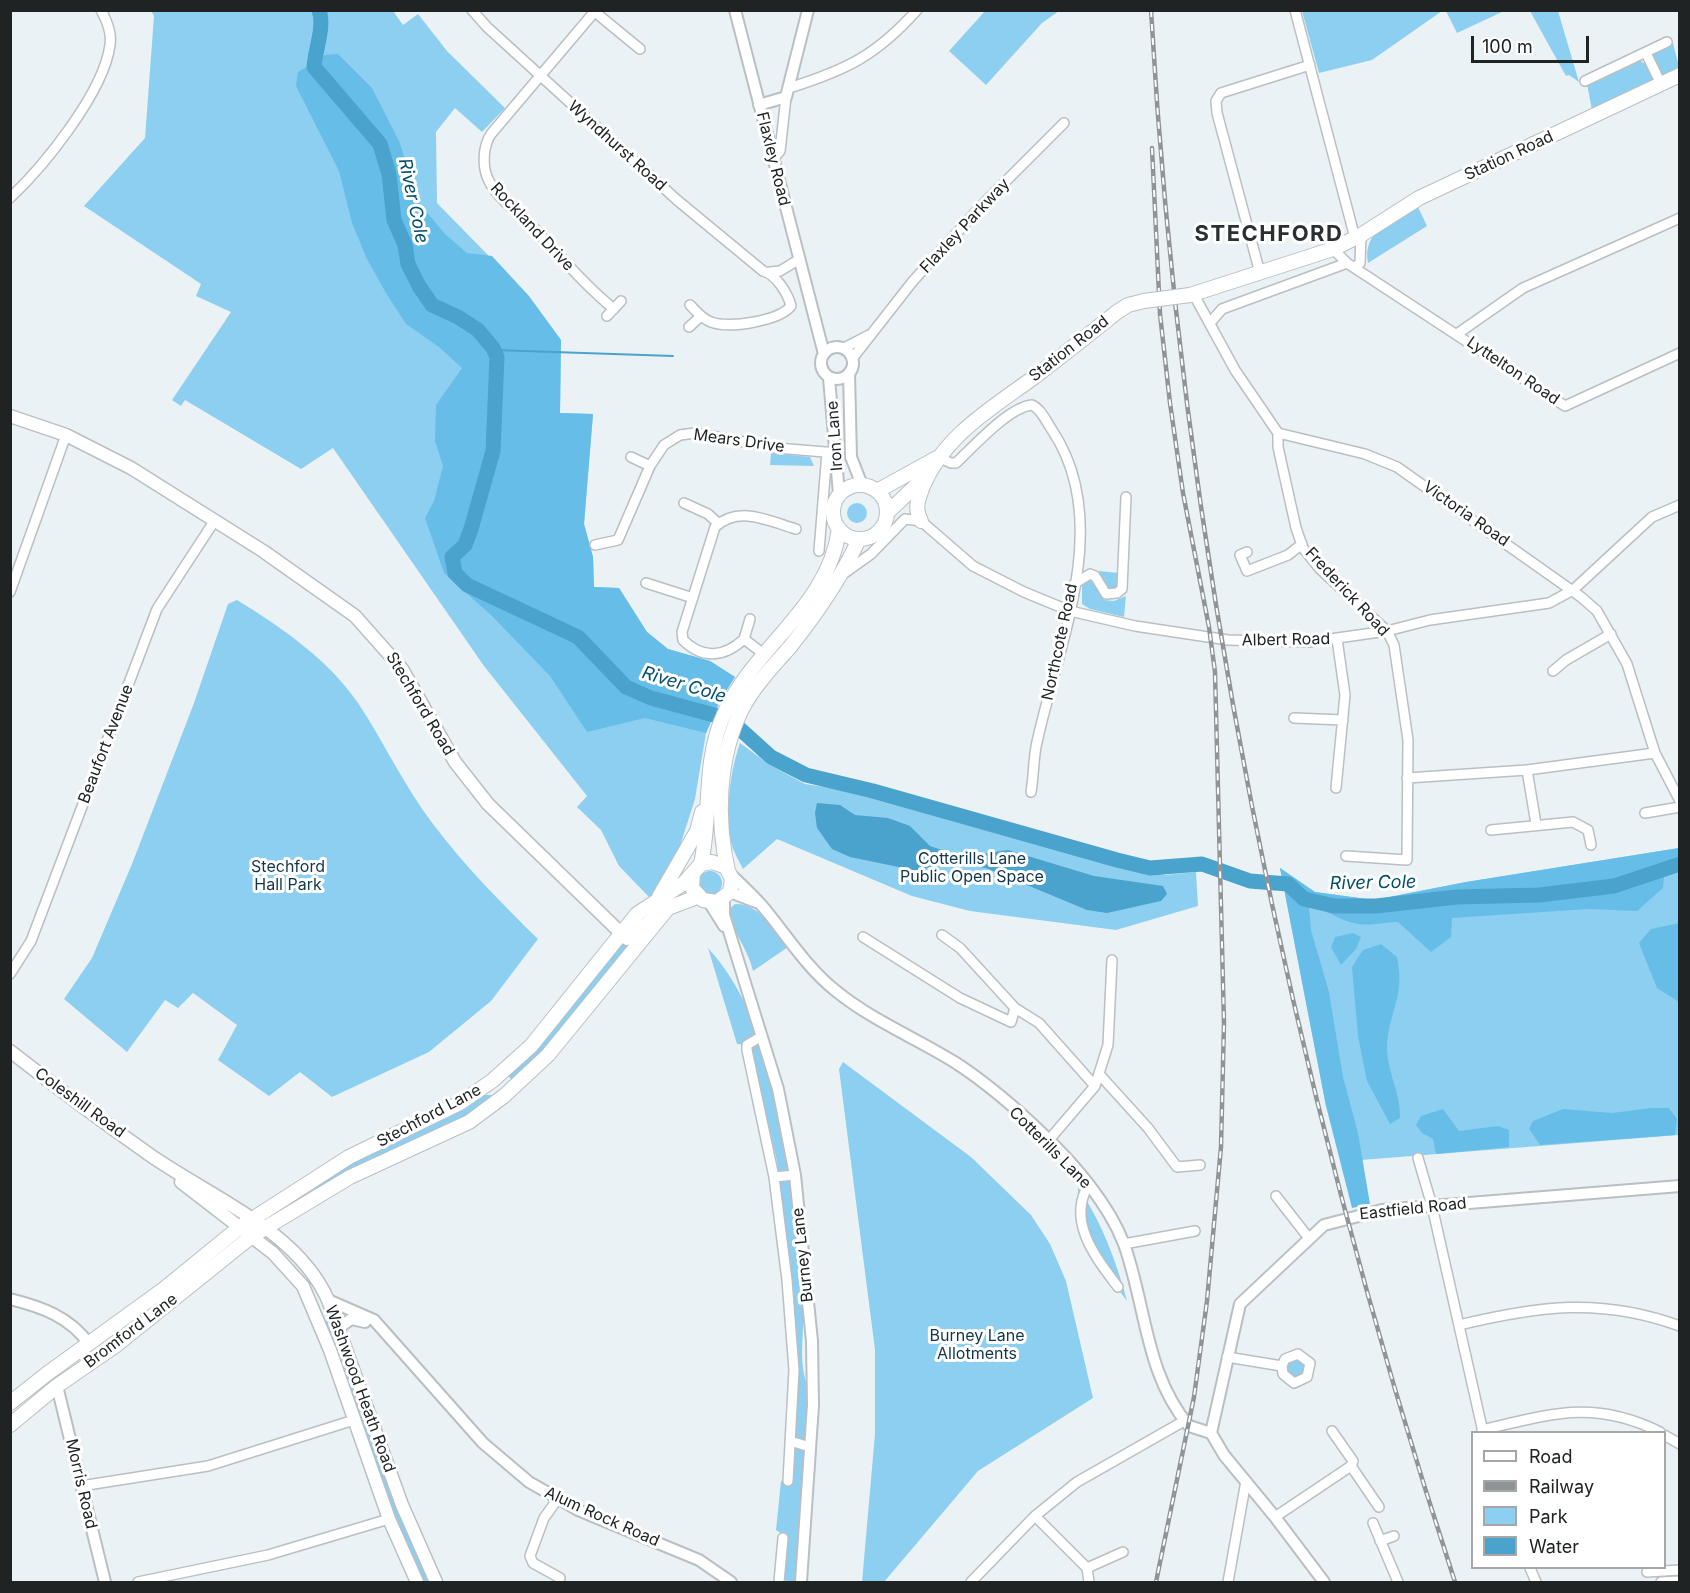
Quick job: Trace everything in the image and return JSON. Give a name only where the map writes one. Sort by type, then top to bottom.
[{"type":"main road","name":"Station Road","points":[[921,521],[916,512],[916,503],[928,474],[938,457],[966,427],[1128,305],[1192,295],[1333,249],[1419,198],[1680,75]]},
{"type":"main road","name":"Stechford Road","points":[[10,416],[66,435],[131,468],[312,584],[363,624],[402,669],[455,762],[473,786],[528,845],[620,932]]},
{"type":"main road","points":[[877,492],[938,457]]},
{"type":"main road","points":[[839,529],[852,538],[859,539],[878,531],[886,513],[928,474]]},
{"type":"main road","points":[[663,904],[697,831],[706,796],[717,730],[729,704],[736,690],[820,585],[832,561],[839,529],[833,512],[839,494],[850,487],[862,485],[877,492],[886,505],[886,513]]},
{"type":"main road","points":[[706,796],[706,844],[691,884],[703,900],[727,895],[729,872],[721,835],[722,787],[732,736],[742,709],[770,668],[821,608],[847,572],[859,539]]},
{"type":"main road","points":[[697,869],[717,862],[729,872]]},
{"type":"main road","name":"Stechford Lane","points":[[252,1236],[350,1177],[469,1122],[504,1096],[548,1055],[663,904],[697,869]]},
{"type":"main road","name":"Stechford Lane","points":[[245,1223],[349,1157],[460,1102],[492,1081],[531,1046],[620,932],[637,914],[663,904],[703,900]]},
{"type":"main road","name":"Coleshill Road","points":[[10,1052],[150,1155],[196,1196],[245,1223]]},
{"type":"main road","points":[[492,1081],[504,1096]]},
{"type":"main road","name":"Washwood Heath Road","points":[[245,1223],[265,1227],[311,1269],[328,1300],[402,1505],[436,1582]]},
{"type":"main road","name":"Washwood Heath Road","points":[[245,1223],[252,1236],[273,1253],[303,1286],[316,1312],[388,1519],[417,1582]]},
{"type":"main road","name":"Bromford Lane","points":[[10,1403],[164,1290],[245,1223]]},
{"type":"main road","name":"Bromford Lane","points":[[10,1425],[57,1386],[114,1346],[252,1236]]},
{"type":"main road","points":[[48,1373],[57,1386]]},
{"type":"street","points":[[10,198],[52,152],[90,95],[110,45],[108,27],[101,10]]},
{"type":"street","name":"Wyndhurst Road","points":[[472,10],[677,200],[764,270],[770,272],[789,299],[791,306],[774,318],[760,321],[718,324],[701,316]]},
{"type":"street","points":[[735,10],[759,105]]},
{"type":"street","points":[[772,160],[780,151],[787,92],[808,10]]},
{"type":"street","points":[[787,92],[834,74],[865,57],[889,40],[917,10]]},
{"type":"street","points":[[1210,323],[1222,309],[1360,262],[1358,236],[1295,10]]},
{"type":"street","points":[[595,11],[640,49]]},
{"type":"street","name":"Rockland Drive","points":[[595,11],[487,140],[484,166],[486,176],[502,199],[534,229],[611,313],[621,301]]},
{"type":"street","points":[[1585,81],[1667,42]]},
{"type":"street","points":[[1646,53],[1661,84]]},
{"type":"street","points":[[1260,273],[1217,113],[1216,101],[1221,93],[1310,65]]},
{"type":"street","name":"Flaxley Road","points":[[787,92],[759,105],[824,354]]},
{"type":"street","name":"Flaxley Parkway","points":[[852,359],[913,281],[984,203],[1064,123]]},
{"type":"street","points":[[1457,334],[1523,288],[1680,218]]},
{"type":"street","name":"Lyttelton Road","points":[[1333,249],[1351,265],[1565,406],[1680,353]]},
{"type":"street","points":[[770,272],[780,271],[798,260]]},
{"type":"street","points":[[1192,295],[1235,370],[1278,433]]},
{"type":"street","points":[[689,327],[701,316],[690,304]]},
{"type":"street","name":"Flaxley Road","points":[[816,326],[840,348]]},
{"type":"street","name":"Flaxley Parkway","points":[[840,348],[871,334]]},
{"type":"street","points":[[840,348],[852,359],[849,374],[841,378],[829,378],[821,368],[824,354],[840,348]]},
{"type":"street","name":"Iron Lane","points":[[849,374],[851,457],[862,485]]},
{"type":"street","name":"Iron Lane","points":[[829,378],[832,453],[839,494]]},
{"type":"street","name":"Northcote Road","points":[[938,457],[956,463],[997,425],[1025,405],[1036,407],[1056,436],[1075,477],[1081,517],[1074,584],[1070,611],[1036,744],[1031,792]]},
{"type":"street","name":"Mears Drive","points":[[596,545],[618,540],[650,466],[670,440],[688,433],[777,448],[832,453]]},
{"type":"street","name":"Frederick Road","points":[[1278,433],[1278,447],[1302,544],[1320,569],[1387,631],[1395,645],[1404,698],[1408,740],[1407,860],[1346,856]]},
{"type":"street","name":"Victoria Road","points":[[1278,433],[1365,454],[1397,467],[1573,590],[1597,611],[1627,664],[1655,753],[1680,801]]},
{"type":"street","points":[[10,592],[66,435]]},
{"type":"street","points":[[819,551],[823,540],[832,453]]},
{"type":"street","points":[[631,457],[650,466]]},
{"type":"street","points":[[1074,584],[1090,573],[1106,594],[1117,593],[1122,589],[1126,497]]},
{"type":"street","points":[[684,503],[708,514],[719,524]]},
{"type":"street","name":"Albert Road","points":[[921,521],[973,566],[1024,592],[1070,611],[1135,626],[1228,640],[1309,642],[1387,631],[1439,618],[1528,608],[1549,603],[1573,590],[1652,517],[1680,505]]},
{"type":"street","points":[[750,619],[744,639],[722,653],[710,656],[690,647],[683,640],[682,632],[715,527],[725,518],[743,514],[796,529]]},
{"type":"street","points":[[847,572],[871,554],[905,519],[921,521]]},
{"type":"street","name":"Beaufort Avenue","points":[[10,974],[31,941],[157,609],[215,520]]},
{"type":"street","points":[[1247,552],[1240,555],[1246,571],[1288,555],[1302,544]]},
{"type":"street","points":[[646,583],[693,597]]},
{"type":"street","points":[[1553,671],[1566,660],[1611,634]]},
{"type":"street","points":[[744,639],[765,655]]},
{"type":"street","points":[[1335,788],[1345,695],[1337,639]]},
{"type":"street","points":[[1294,718],[1343,720]]},
{"type":"street","points":[[1407,778],[1527,770],[1655,753]]},
{"type":"street","points":[[1527,770],[1536,824]]},
{"type":"street","points":[[1645,813],[1680,807]]},
{"type":"street","points":[[1491,830],[1573,822],[1588,831],[1591,845]]},
{"type":"street","name":"Cotterills Lane","points":[[729,872],[759,903],[833,990],[878,1022],[956,1064],[997,1095],[1048,1141],[1089,1184],[1111,1217],[1124,1244],[1156,1369],[1184,1420]]},
{"type":"street","name":"Cotterills Lane","points":[[727,895],[759,903]]},
{"type":"street","name":"Burney Lane","points":[[727,895],[724,915],[786,1118],[795,1175],[806,1277],[812,1352],[810,1447],[801,1582]]},
{"type":"street","name":"Burney Lane","points":[[703,900],[731,936]]},
{"type":"street","points":[[942,935],[960,948],[1015,1008],[1039,1023],[1095,1086]]},
{"type":"street","points":[[863,937],[960,998],[1011,1022],[1015,1008]]},
{"type":"street","points":[[1048,1141],[1095,1086],[1108,1045],[1111,1026],[1112,960]]},
{"type":"street","points":[[762,1036],[747,1045],[747,1050],[774,1177],[787,1280],[794,1370],[788,1480]]},
{"type":"street","points":[[1098,1074],[1148,1128],[1177,1167],[1200,1165]]},
{"type":"street","points":[[1418,1158],[1432,1206],[1483,1431],[1558,1413],[1586,1411],[1635,1420],[1658,1431]]},
{"type":"street","points":[[774,1177],[795,1175]]},
{"type":"street","points":[[1089,1184],[1081,1199],[1083,1227],[1092,1252],[1118,1287]]},
{"type":"street","name":"Eastfield Road","points":[[1211,1433],[1240,1304],[1308,1237],[1324,1225],[1353,1215],[1432,1206],[1680,1186]]},
{"type":"street","points":[[1276,1196],[1308,1237]]},
{"type":"street","points":[[1124,1244],[1195,1231]]},
{"type":"street","points":[[787,1280],[806,1277]]},
{"type":"street","points":[[10,1299],[57,1315],[75,1327],[89,1344]]},
{"type":"street","name":"Alum Rock Road","points":[[328,1300],[374,1320],[483,1443],[529,1482],[557,1500],[699,1560],[726,1581]]},
{"type":"street","points":[[1459,1324],[1515,1311],[1569,1305],[1608,1307],[1652,1316],[1680,1326]]},
{"type":"street","name":"Alum Rock Road","points":[[339,1328],[351,1319],[359,1319],[384,1332]]},
{"type":"street","points":[[1227,1358],[1282,1366]]},
{"type":"street","name":"Morris Road","points":[[57,1386],[105,1582]]},
{"type":"street","points":[[81,1486],[208,1466],[354,1420]]},
{"type":"street","points":[[971,1582],[1035,1516],[1077,1482],[1184,1420],[1189,1426],[1211,1433],[1224,1455],[1324,1582]]},
{"type":"street","points":[[1275,1517],[1351,1466],[1353,1461],[1332,1431]]},
{"type":"street","points":[[1666,1436],[1680,1444]]},
{"type":"street","points":[[790,1442],[810,1447]]},
{"type":"street","points":[[1351,1466],[1379,1507]]},
{"type":"street","points":[[1228,1582],[1246,1481]]},
{"type":"street","points":[[557,1500],[544,1518],[530,1550],[533,1563],[560,1578]]},
{"type":"street","points":[[1035,1516],[1087,1568],[1089,1582]]},
{"type":"street","points":[[138,1582],[268,1555],[388,1519]]},
{"type":"street","points":[[1373,1523],[1398,1582]]},
{"type":"street","points":[[1380,1541],[1394,1536]]},
{"type":"street","points":[[779,1582],[783,1538]]},
{"type":"street","points":[[1087,1568],[1123,1552]]},
{"type":"street","points":[[1646,1574],[1680,1570]]},
{"type":"street","points":[[546,1582],[550,1573]]},
{"type":"street","points":[[1661,1582],[1680,1581]]},
{"type":"green space","points":[[986,10],[1059,11],[1042,23],[986,85],[949,51]]},
{"type":"green space","points":[[1302,10],[1442,11],[1372,60],[1319,73]]},
{"type":"green space","points":[[151,11],[393,11],[403,25],[418,14],[447,51],[505,108],[482,132],[455,108],[436,132],[437,203],[528,296],[561,340],[560,413],[593,414],[584,524],[593,557],[594,587],[619,588],[647,632],[668,649],[710,661],[735,677],[721,699],[706,733],[695,799],[678,852],[650,898],[619,866],[601,830],[577,807],[587,796],[484,666],[333,448],[301,469],[185,400],[181,406],[172,400],[231,312],[196,296],[201,284],[84,206],[145,138],[154,16]]},
{"type":"green space","points":[[1446,11],[1504,11],[1457,33]]},
{"type":"green space","points":[[1530,11],[1558,11],[1579,82],[1569,75],[1566,76]]},
{"type":"green space","points":[[1673,43],[1679,67],[1661,76],[1653,54]]},
{"type":"green space","points":[[1639,60],[1650,67],[1656,79],[1592,110],[1587,84]]},
{"type":"green space","points":[[1417,205],[1427,226],[1368,263],[1367,252],[1375,234],[1389,221]]},
{"type":"green space","points":[[771,453],[810,457],[814,466],[770,465]]},
{"type":"green space","points":[[857,503],[864,506],[867,513],[864,520],[857,523],[850,520],[847,513],[850,506]]},
{"type":"green space","points":[[1099,571],[1119,573],[1119,589],[1112,592],[1103,587]]},
{"type":"green space","points":[[1087,579],[1092,582],[1104,600],[1114,601],[1126,596],[1124,617],[1090,609],[1082,604],[1082,583]]},
{"type":"green space","name":"Stechford Hall Park","points":[[237,600],[303,645],[346,687],[433,824],[483,883],[538,939],[491,1001],[429,1052],[332,1097],[300,1072],[269,1096],[218,1060],[237,1025],[193,993],[178,1008],[165,1000],[127,1052],[64,999],[92,958],[132,864],[194,703],[228,604]]},
{"type":"green space","name":"Cotterills Lane Public Open Space","points":[[740,743],[770,765],[805,784],[892,800],[957,822],[1025,838],[1124,867],[1165,875],[1196,872],[1198,906],[1116,930],[970,911],[912,896],[777,839],[743,869],[732,846],[728,818],[731,779]]},
{"type":"green space","points":[[1679,848],[1679,1135],[1361,1160],[1326,1106],[1280,868],[1315,892],[1374,900],[1466,882]]},
{"type":"green space","points":[[710,871],[715,872],[721,878],[721,888],[715,894],[710,895],[705,894],[699,888],[698,883],[699,878],[705,872]]},
{"type":"green space","points":[[735,904],[752,908],[759,913],[788,947],[753,971],[730,916],[729,909]]},
{"type":"green space","points":[[620,941],[627,947],[546,1053],[514,1083],[507,1074]]},
{"type":"green space","points":[[708,948],[730,977],[748,1010],[762,1046],[773,1083],[787,1161],[802,1302],[802,1359],[808,1388],[795,1581],[788,1582],[784,1579],[787,1537],[776,1530],[781,1481],[791,1483],[789,1272],[777,1161],[751,1045],[737,1044]]},
{"type":"green space","name":"Burney Lane Allotments","points":[[843,1062],[971,1157],[1031,1215],[1050,1244],[1066,1281],[1093,1398],[978,1471],[884,1582],[862,1582],[875,1434],[875,1350],[839,1069]]},
{"type":"green space","points":[[483,1095],[491,1095],[492,1099],[480,1110],[298,1197],[345,1165]]},
{"type":"green space","points":[[1078,1187],[1107,1242],[1127,1301],[1090,1252],[1079,1218]]},
{"type":"green space","points":[[331,1320],[403,1524],[431,1582],[422,1582],[392,1519],[325,1321]]},
{"type":"green space","points":[[1296,1359],[1303,1362],[1306,1369],[1303,1376],[1296,1379],[1289,1376],[1286,1369],[1289,1362]]},
{"type":"shaded area","points":[[338,54],[372,88],[399,141],[420,204],[445,234],[467,253],[492,256],[529,296],[561,340],[560,413],[593,414],[584,524],[593,557],[594,587],[619,588],[647,632],[668,649],[710,661],[735,677],[721,699],[706,733],[645,718],[587,732],[550,676],[492,616],[444,573],[425,518],[434,501],[443,466],[435,441],[436,405],[462,368],[439,347],[406,324],[386,293],[367,259],[352,223],[339,171],[296,86],[298,72],[325,55]]},
{"type":"shaded area","points":[[1679,848],[1679,860],[1654,867],[1664,877],[1663,888],[1637,911],[1588,909],[1452,918],[1451,937],[1431,952],[1398,922],[1359,924],[1309,907],[1311,930],[1329,992],[1343,1077],[1358,1133],[1370,1204],[1352,1208],[1326,1106],[1280,868],[1315,892],[1374,900],[1466,882]]},
{"type":"shaded area","points":[[1680,923],[1679,1002],[1657,988],[1639,943],[1651,929]]},
{"type":"shaded area","points":[[1353,933],[1361,937],[1356,949],[1341,965],[1331,947],[1335,937]]},
{"type":"shaded area","points":[[1381,944],[1397,957],[1399,971],[1398,995],[1387,1049],[1399,1101],[1400,1118],[1390,1124],[1367,1081],[1358,1036],[1352,967],[1363,950]]},
{"type":"shaded area","points":[[1669,1108],[1677,1119],[1675,1135],[1540,1145],[1529,1129],[1533,1121],[1563,1109],[1612,1113]]},
{"type":"shaded area","points":[[1443,1109],[1459,1131],[1498,1126],[1509,1130],[1509,1147],[1436,1154],[1433,1139],[1422,1133],[1416,1125],[1421,1116]]},
{"type":"water","points":[[817,803],[840,805],[855,815],[888,818],[910,826],[930,846],[948,852],[982,854],[1008,850],[1094,876],[1163,886],[1167,894],[1161,901],[1107,913],[1087,910],[986,868],[945,862],[918,871],[850,857],[832,849],[817,828],[815,813]]},
{"type":"waterway","name":"River Cole","points":[[319,10],[321,24],[314,67],[380,144],[389,174],[394,220],[405,245],[408,264],[419,286],[432,305],[458,317],[478,330],[493,348],[497,357],[493,451],[465,545],[452,557],[455,573],[467,585],[578,637],[626,687],[651,698],[729,719],[771,757],[806,775],[873,791],[1150,868],[1202,864],[1250,881],[1288,884],[1304,899],[1334,906],[1376,906],[1457,897],[1539,895],[1614,886],[1680,864]]},
{"type":"waterway","points":[[494,350],[673,356]]},
{"type":"railway","points":[[1151,10],[1166,210],[1188,410],[1217,608],[1252,806],[1294,1003],[1342,1198],[1396,1391],[1455,1582]]},
{"type":"railway","points":[[1152,148],[1160,314],[1170,403],[1183,493],[1209,627],[1215,672],[1224,1023],[1221,1147],[1207,1301],[1194,1397],[1156,1582]]},
{"type":"district","name":"STECHFORD","points":[[1269,234]]}]
